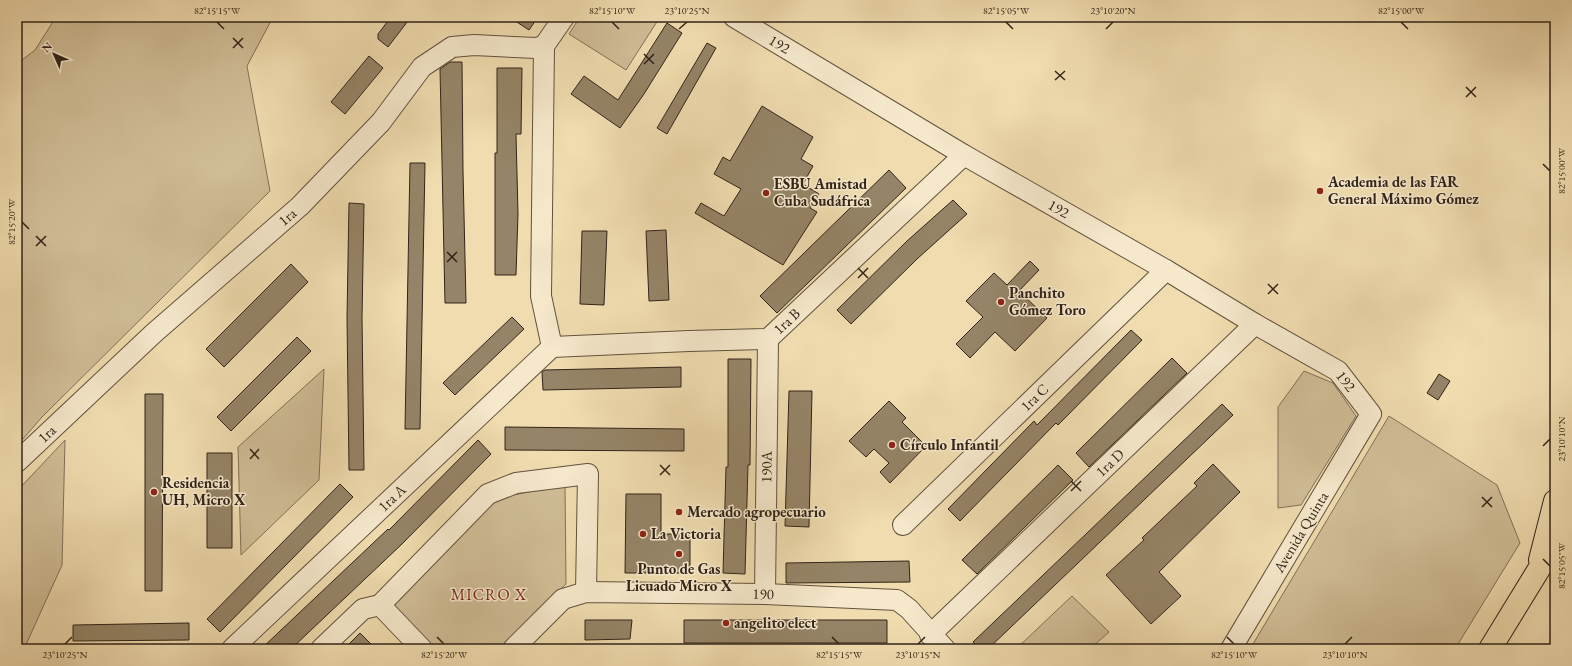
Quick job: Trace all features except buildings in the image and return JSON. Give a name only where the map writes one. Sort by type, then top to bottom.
[{"type":"highway","points":[[1536,575],[1555,501]]},
{"type":"highway","points":[[1490,649],[1555,543]]},
{"type":"street","points":[[552,347],[541,296],[544,46],[564,17]]},
{"type":"street","name":"192","points":[[734,17],[964,155],[1166,270],[1255,324],[1338,371],[1371,414]]},
{"type":"street","name":"1ra","points":[[17,462],[154,333],[300,206],[381,122],[422,67],[452,47],[474,45],[536,48],[544,46]]},
{"type":"street","name":"1ra B","points":[[552,347],[768,339],[964,155]]},
{"type":"street","name":"1ra C","points":[[904,525],[1166,270]]},
{"type":"street","name":"1ra D","points":[[930,635],[1255,324]]},
{"type":"street","name":"190A","points":[[765,594],[768,339]]},
{"type":"street","name":"1ra A","points":[[232,649],[552,347]]},
{"type":"street","name":"Avenida Quinta","points":[[1231,649],[1371,414]]},
{"type":"street","points":[[321,649],[363,609],[380,605],[488,494],[516,483],[588,474],[586,592]]},
{"type":"street","name":"190","points":[[513,649],[563,599],[586,592],[765,594],[897,600],[909,609],[930,635],[945,649]]},
{"type":"street","points":[[380,605],[422,649]]},
{"type":"shaded area","points":[[56,17],[273,17],[247,66],[270,191],[42,417],[17,446],[17,64],[35,50]]},
{"type":"shaded area","points":[[580,17],[660,17],[626,70],[569,34]]},
{"type":"shaded area","points":[[324,369],[319,480],[241,555],[238,447]]},
{"type":"shaded area","points":[[1304,371],[1333,383],[1356,416],[1301,505],[1278,508],[1278,407]]},
{"type":"shaded area","points":[[1389,416],[1497,485],[1520,543],[1455,649],[1250,649]]},
{"type":"shaded area","points":[[65,440],[62,565],[24,649],[17,649],[17,491]]},
{"type":"shaded area","points":[[565,485],[566,584],[499,649],[431,649],[389,605],[492,499]]},
{"type":"shaded area","points":[[1072,596],[1109,632],[1090,649],[1016,649]]},
{"type":"place","name":"Academia de las FAR General Máximo Gómez","points":[[1320,191]]},
{"type":"place","name":"ESBU Amistad Cuba Sudáfrica","points":[[766,193]]},
{"type":"place","name":"Panchito Gómez Toro","points":[[1001,302]]},
{"type":"place","name":"Círculo Infantil","points":[[892,445]]},
{"type":"place","name":"Residencia UH, Micro X","points":[[154,492]]},
{"type":"place","name":"Mercado agropecuario","points":[[679,512]]},
{"type":"place","name":"La Victoria","points":[[643,534]]},
{"type":"place","name":"Punto de Gas Licuado Micro X","points":[[679,554]]},
{"type":"place","name":"angelito elect","points":[[726,623]]},
{"type":"district","name":"MICRO X","points":[[489,594]]}]
